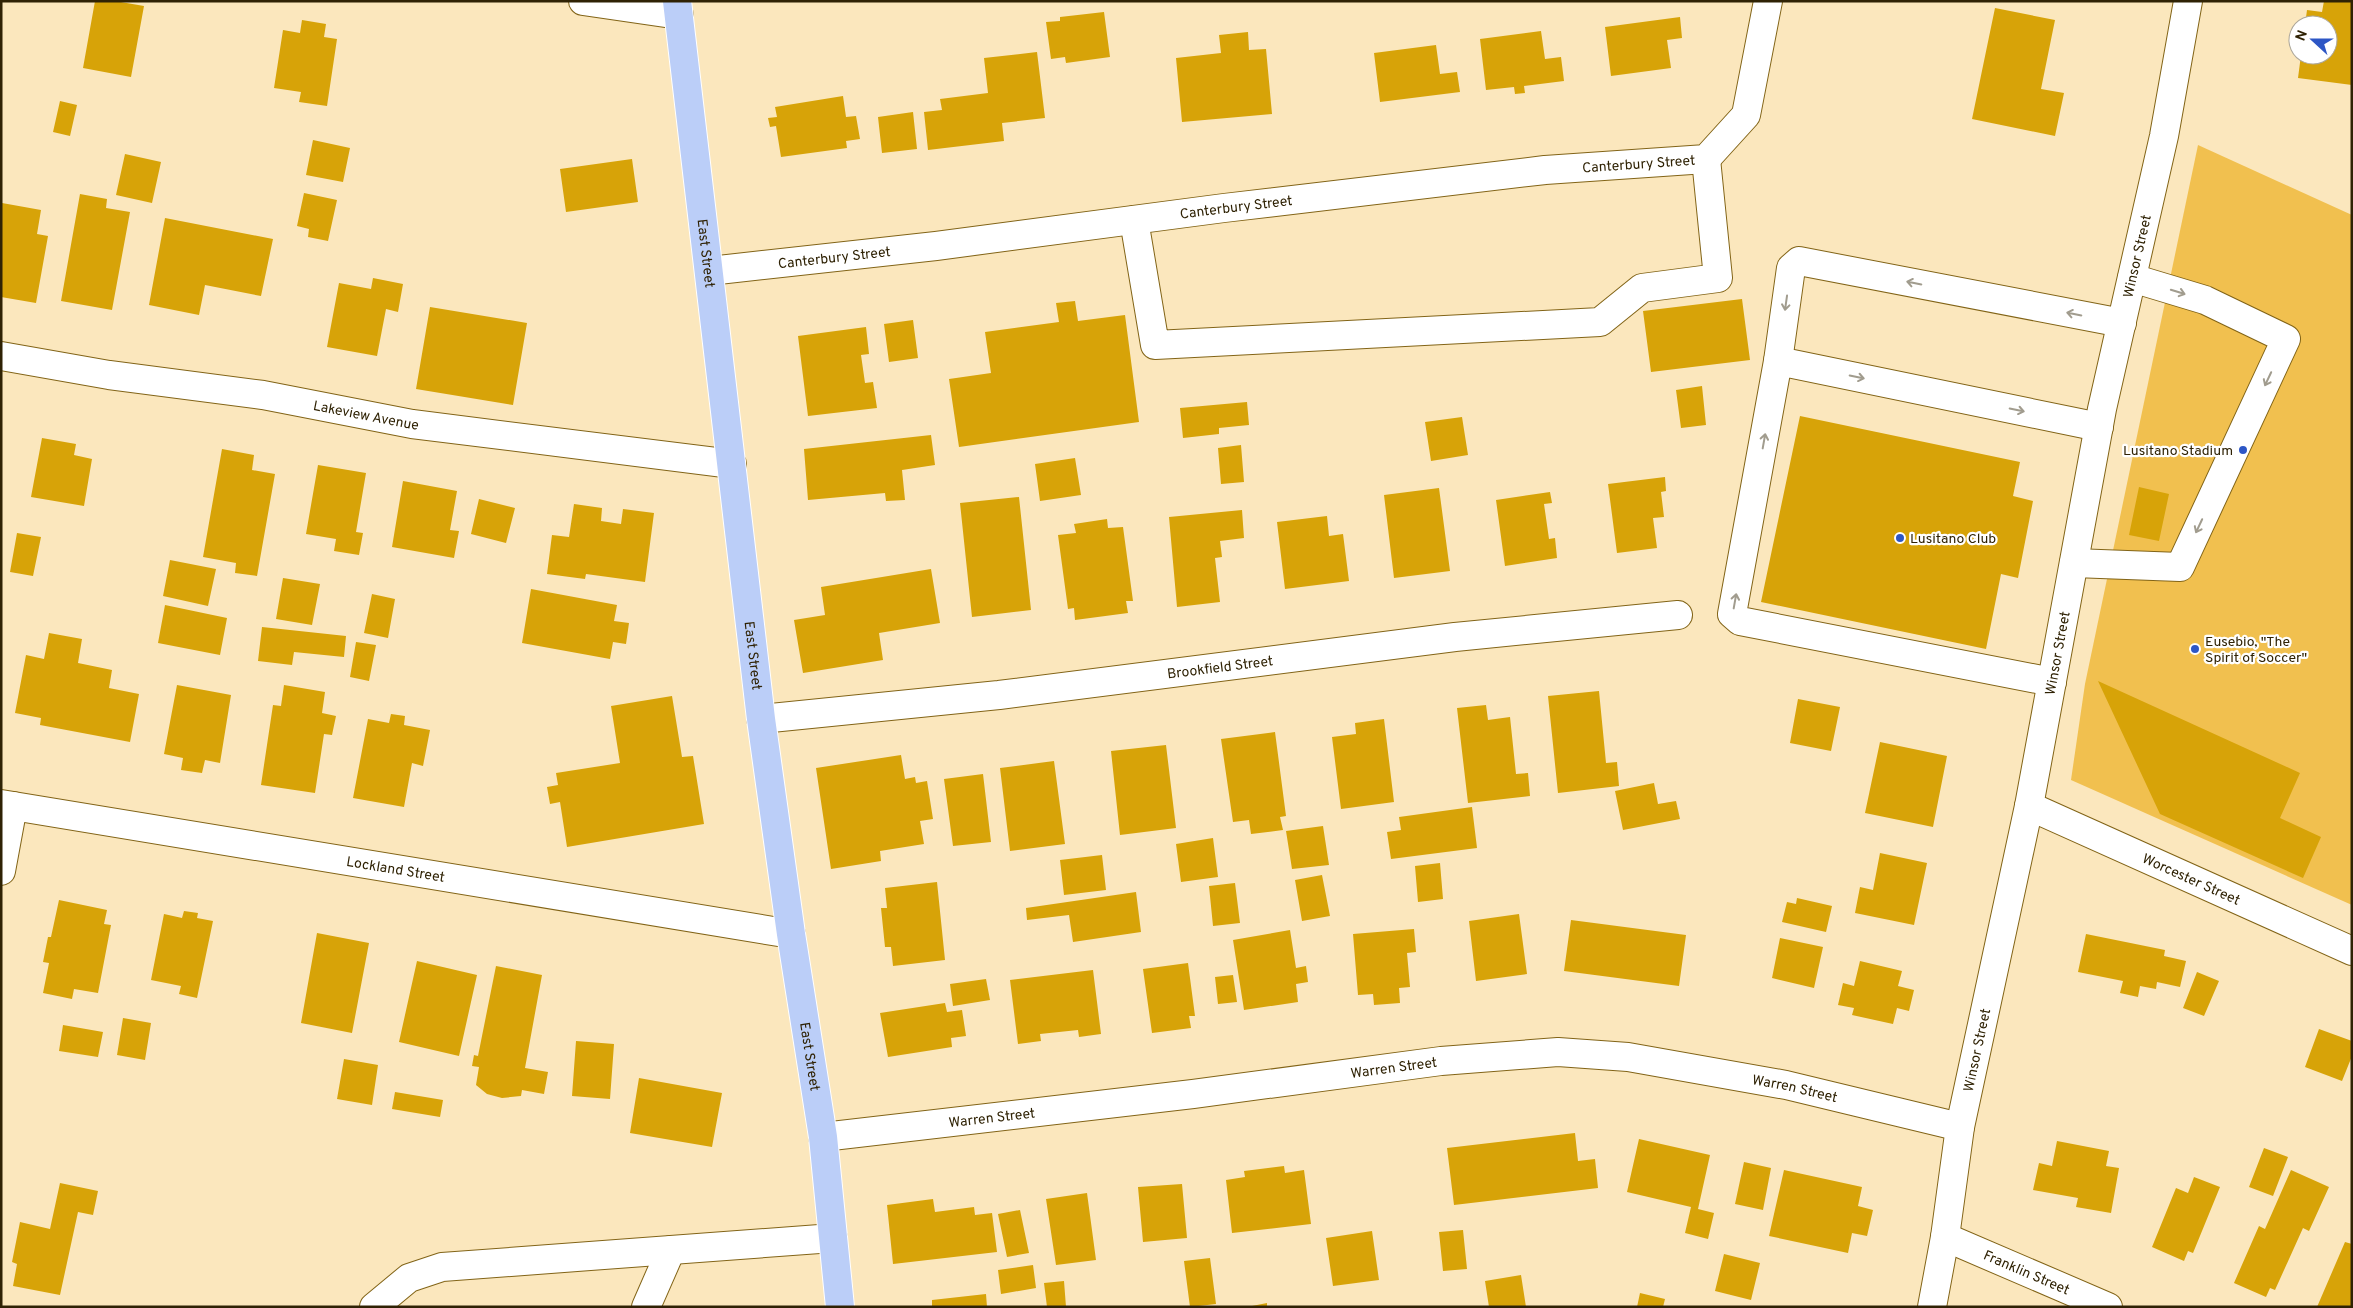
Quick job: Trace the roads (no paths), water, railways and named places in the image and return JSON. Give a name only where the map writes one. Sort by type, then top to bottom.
[{"type":"main road","name":"East Street","points":[[678,8],[762,719],[790,934],[823,1137],[840,1307]]},
{"type":"street","points":[[583,1],[678,8]]},
{"type":"street","name":"Canterbury Street","points":[[709,271],[936,246],[1545,170],[1706,159],[1746,115],[1768,1]]},
{"type":"street","name":"Winsor Street","points":[[1932,1307],[1945,1237],[1960,1127],[2029,806],[2099,428],[2164,136],[2188,1]]},
{"type":"street","points":[[1134,220],[1155,344],[1600,322],[1642,288],[1718,278],[1706,159]]},
{"type":"street","points":[[2052,682],[1740,621],[1732,614],[1778,361],[1792,268],[1799,261],[2122,323]]},
{"type":"street","points":[[2074,563],[2180,567],[2286,339],[2205,300],[2132,278]]},
{"type":"street","name":"Lakeview Avenue","points":[[1,356],[109,375],[263,395],[412,424],[732,464]]},
{"type":"street","points":[[1778,361],[2099,428]]},
{"type":"street","name":"Brookfield Street","points":[[762,719],[999,696],[1455,637],[1678,615]]},
{"type":"street","points":[[1,871],[7,805]]},
{"type":"street","name":"Lockland Street","points":[[7,805],[790,934]]},
{"type":"street","name":"Worcester Street","points":[[2029,806],[2352,951]]},
{"type":"street","name":"Warren Street","points":[[823,1137],[1193,1094],[1441,1061],[1558,1052],[1628,1057],[1777,1083],[1960,1127]]},
{"type":"street","name":"Franklin Street","points":[[1945,1237],[2108,1307]]},
{"type":"street","points":[[374,1307],[409,1278],[442,1267],[833,1238]]},
{"type":"street","points":[[646,1307],[671,1250]]},
{"type":"place","name":"Lusitano Stadium","points":[[2243,450]]},
{"type":"place","name":"Lusitano Club","points":[[1900,538]]},
{"type":"place","name":"Eusebio, \"The Spirit of Soccer\"","points":[[2195,649]]}]
